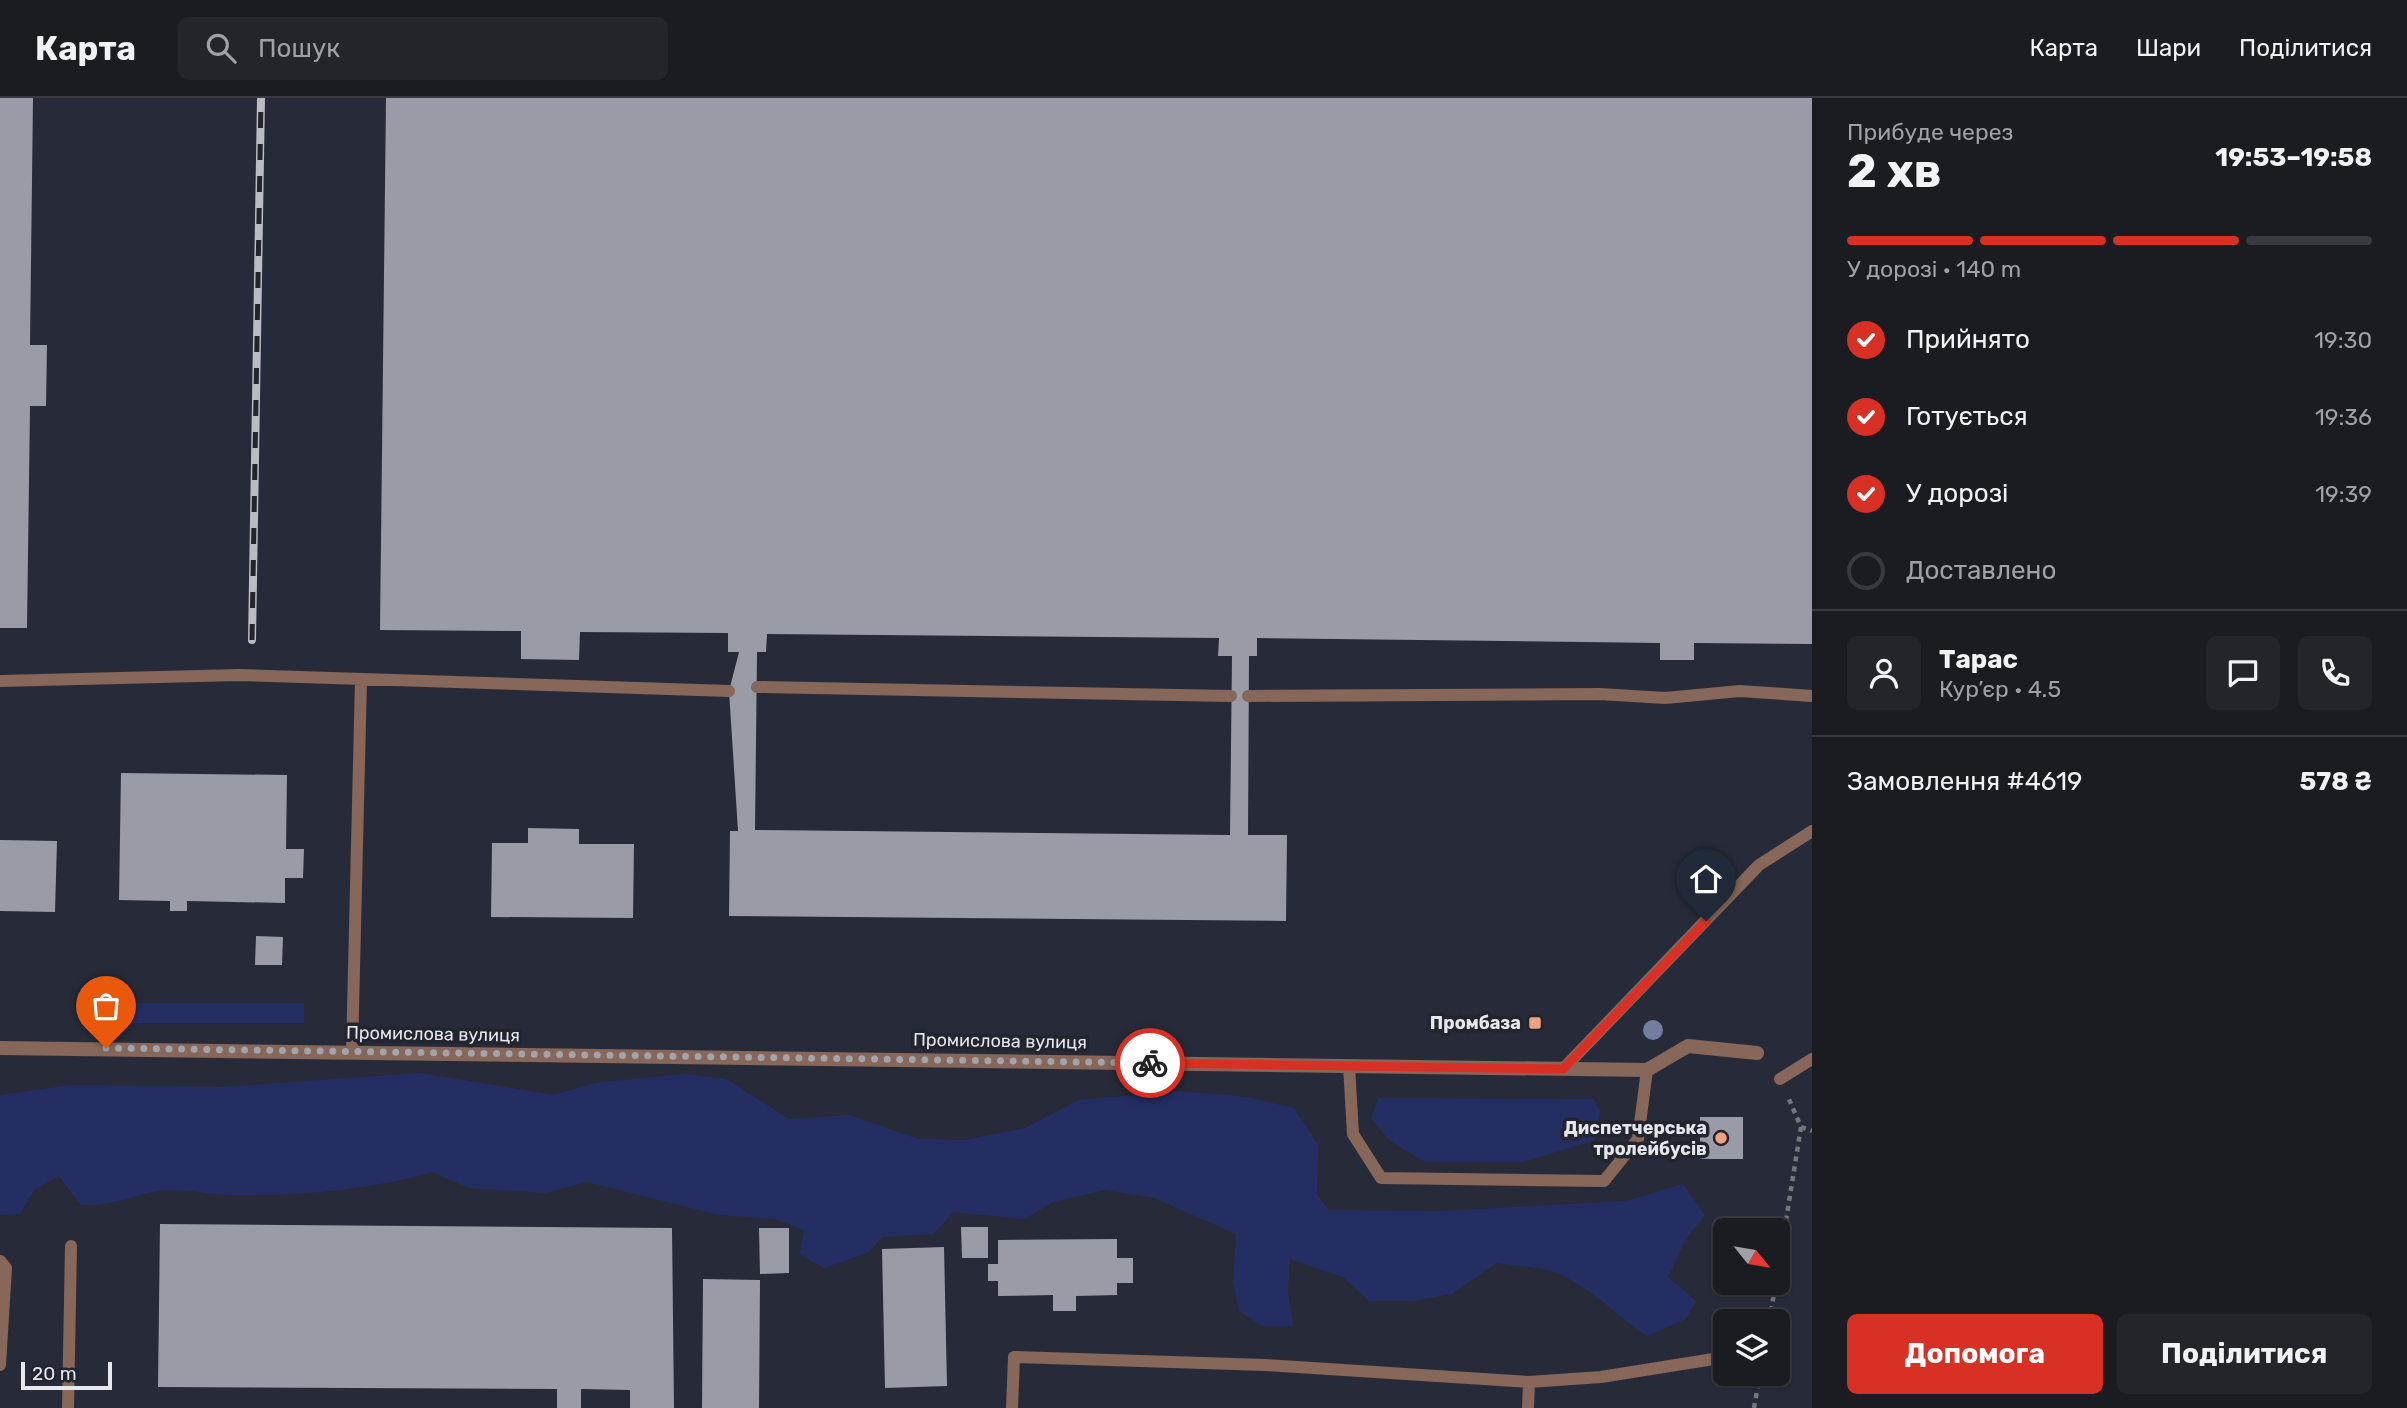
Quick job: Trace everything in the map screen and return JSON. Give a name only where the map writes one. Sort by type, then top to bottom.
[{"type":"street","name":"Промислова вулиця","points":[[0,1048],[1563,1069],[1647,1069],[1688,1046],[1757,1053]]},
{"type":"lane","points":[[0,681],[239,675],[729,691]]},
{"type":"lane","points":[[352,1052],[361,680]]},
{"type":"lane","points":[[757,687],[1231,696]]},
{"type":"lane","points":[[1248,696],[1600,694],[1665,698],[1740,691],[1812,696]]},
{"type":"lane","points":[[1563,1069],[1759,865],[1812,831]]},
{"type":"lane","points":[[1780,1079],[1812,1059]]},
{"type":"lane","points":[[1349,1066],[1353,1134],[1381,1178],[1576,1181],[1604,1181],[1638,1139],[1647,1069]]},
{"type":"lane","points":[[68,1408],[71,1246]]},
{"type":"lane","points":[[0,1261],[6,1268],[0,1365]]},
{"type":"lane","points":[[1012,1408],[1014,1357],[1265,1365],[1529,1382],[1601,1377],[1713,1359]]},
{"type":"lane","points":[[1528,1408],[1529,1382]]},
{"type":"path","points":[[1780,1079],[1801,1127],[1786,1218]]},
{"type":"path","points":[[1801,1127],[1812,1131]]},
{"type":"path","points":[[1754,1408],[1758,1386]]},
{"type":"shaded area","points":[[0,98],[1812,98],[1812,1408],[0,1408]]},
{"type":"shaded area","points":[[133,1003],[304,1003],[304,1023],[133,1023]]},
{"type":"shaded area","points":[[420,1073],[554,1095],[595,1083],[683,1074],[726,1079],[789,1119],[849,1115],[918,1139],[964,1140],[1025,1128],[1079,1100],[1177,1091],[1247,1097],[1294,1108],[1318,1144],[1317,1195],[1329,1210],[1441,1211],[1626,1201],[1683,1184],[1705,1215],[1686,1239],[1668,1277],[1696,1301],[1686,1319],[1647,1336],[1581,1286],[1543,1269],[1497,1263],[1451,1294],[1414,1301],[1369,1301],[1343,1277],[1290,1259],[1288,1291],[1293,1326],[1262,1326],[1239,1311],[1233,1281],[1236,1234],[1154,1198],[1105,1190],[1053,1202],[1025,1219],[953,1212],[934,1234],[882,1237],[869,1252],[824,1268],[800,1254],[804,1230],[775,1219],[719,1215],[587,1182],[546,1193],[469,1188],[432,1172],[335,1191],[235,1195],[165,1190],[93,1205],[81,1205],[59,1176],[34,1190],[20,1214],[0,1215],[0,1095],[71,1085],[224,1087]]},
{"type":"shaded area","points":[[1379,1098],[1594,1099],[1600,1112],[1595,1140],[1523,1162],[1425,1162],[1389,1140],[1371,1118]]},
{"type":"building","points":[[0,98],[33,98],[30,345],[47,345],[46,406],[30,406],[27,628],[0,628]]},
{"type":"building","points":[[386,98],[1812,98],[1812,644],[1694,643],[1694,660],[1660,660],[1660,643],[1257,638],[1257,656],[1249,656],[1248,835],[1287,835],[1286,921],[729,916],[730,831],[738,831],[729,691],[739,652],[728,652],[728,633],[580,632],[579,660],[521,659],[521,631],[380,630]],"holes":[[[767,634],[1219,638],[1218,656],[1232,656],[1230,835],[755,830],[757,652],[766,652]]]},
{"type":"building","points":[[121,773],[287,775],[286,849],[304,849],[303,878],[285,878],[285,903],[187,901],[187,911],[170,911],[170,901],[119,900]]},
{"type":"building","points":[[528,828],[579,829],[579,844],[634,844],[633,918],[491,917],[492,843],[528,843]]},
{"type":"building","points":[[0,840],[57,841],[55,912],[0,911]]},
{"type":"building","points":[[256,936],[283,937],[282,965],[255,965]]},
{"type":"building","name":"Диспетчерська тролейбусів","points":[[1700,1117],[1743,1117],[1743,1159],[1700,1159]]},
{"type":"building","points":[[160,1224],[672,1228],[674,1408],[630,1408],[630,1390],[581,1389],[581,1408],[557,1408],[557,1389],[158,1387]]},
{"type":"building","points":[[961,1227],[988,1227],[988,1258],[962,1258]]},
{"type":"building","points":[[759,1228],[789,1228],[789,1273],[760,1274]]},
{"type":"building","points":[[1117,1239],[1117,1258],[1133,1258],[1133,1283],[1117,1283],[1117,1295],[1076,1296],[1076,1311],[1053,1311],[1053,1295],[998,1296],[998,1281],[988,1281],[988,1264],[998,1264],[998,1240]]},
{"type":"building","points":[[944,1247],[947,1386],[885,1388],[882,1249]]},
{"type":"building","points":[[703,1279],[760,1280],[759,1408],[702,1408]]},
{"type":"railway","points":[[252,640],[261,98]]},
{"type":"way so far","points":[[106,1048],[1150,1063]]},
{"type":"place","name":"Промбаза","points":[[1535,1023]]},
{"type":"place","name":"Диспетчерська тролейбусів","points":[[1721,1138]]},
{"type":"route","points":[[1150,1063],[1563,1069],[1706,921]]}]
